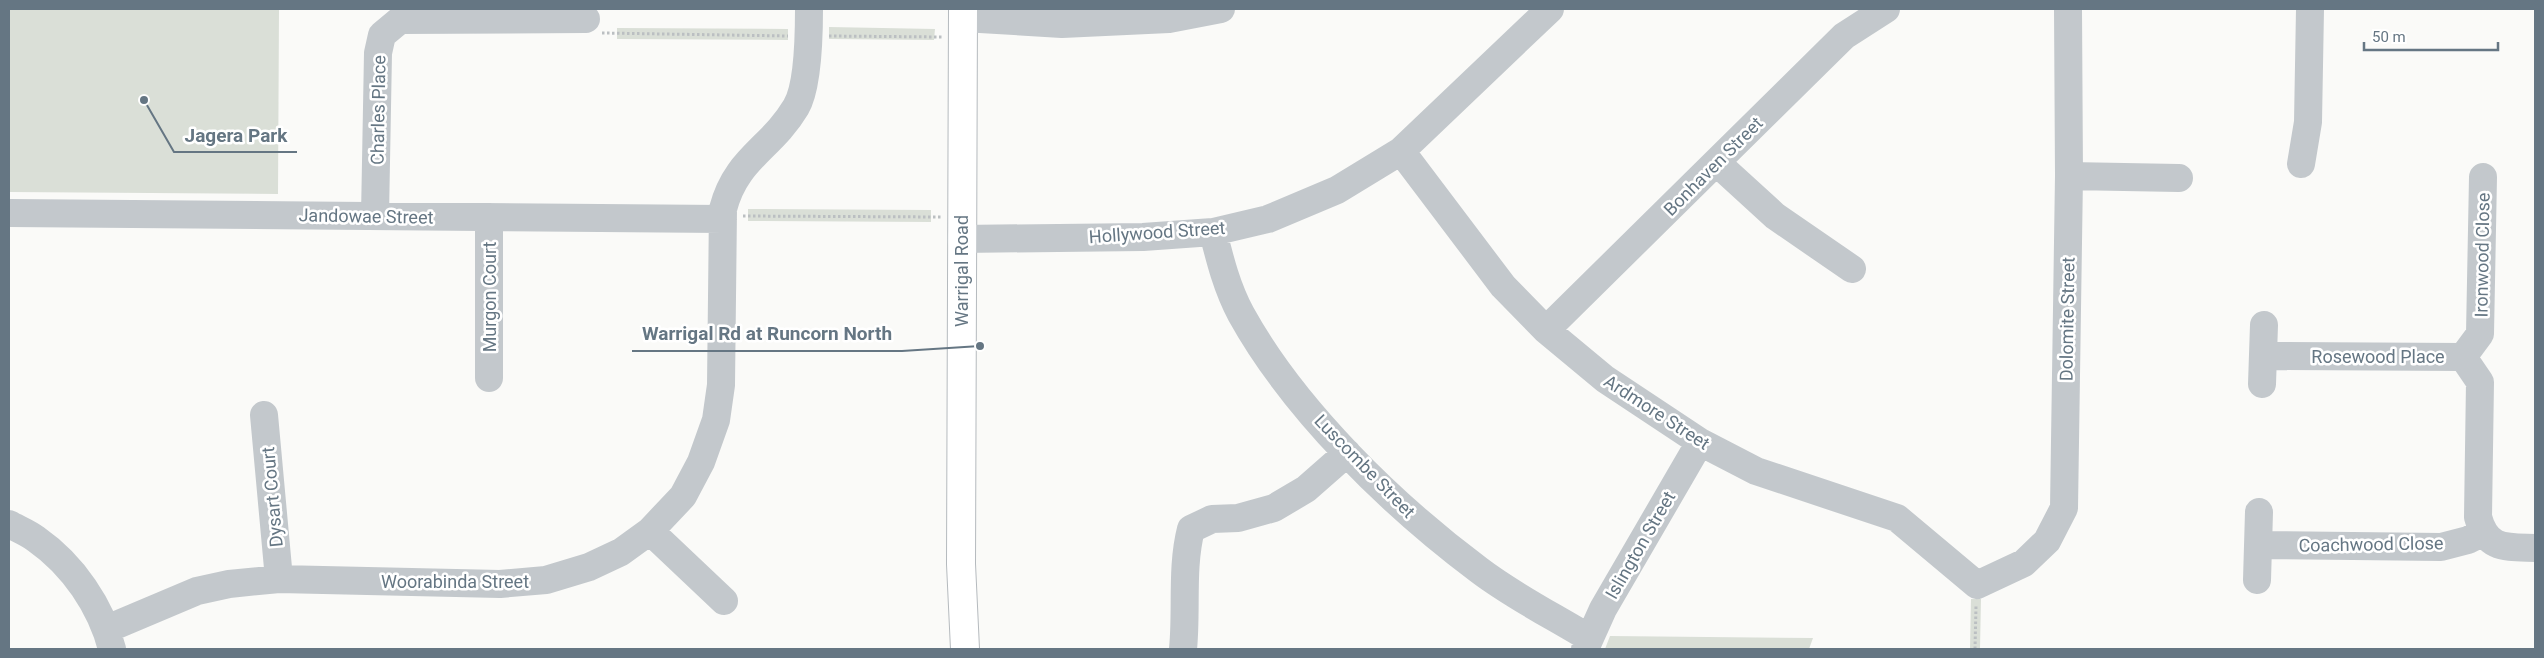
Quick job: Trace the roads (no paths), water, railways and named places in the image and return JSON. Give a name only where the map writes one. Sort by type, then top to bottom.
[{"type":"main road","name":"Warrigal Road","points":[[963,22],[960,228],[960,564],[965,649]]},
{"type":"main road","name":"Warrigal Road","points":[[952,649],[960,564]]},
{"type":"street","name":"Woorabinda Street","points":[[110,639],[197,591],[229,584],[279,579],[500,584],[546,580],[597,563],[622,552],[650,531],[683,496],[701,462],[716,420],[721,385],[723,220],[728,191],[738,171],[782,128],[797,105],[809,36],[809,9]]},
{"type":"street","points":[[963,22],[1062,24],[1169,19],[1221,9]]},
{"type":"street","name":"Hollywood Street","points":[[960,228],[1143,237],[1213,232],[1268,219],[1337,190],[1401,151],[1550,9]]},
{"type":"street","name":"Bonhaven Street","points":[[1546,330],[1844,36],[1886,9]]},
{"type":"street","name":"Dolomite Street","points":[[1977,585],[2024,563],[2047,541],[2064,508],[2069,176],[2068,9]]},
{"type":"street","points":[[2301,164],[2308,122],[2310,9]]},
{"type":"street","name":"Charles Place","points":[[375,216],[378,53],[382,35],[400,20],[586,19]]},
{"type":"street","name":"Ardmore Street","points":[[1401,151],[1504,286],[1546,330],[1605,379],[1700,442],[1756,471],[1896,518],[1977,585]]},
{"type":"street","points":[[1717,162],[1775,216],[1852,269]]},
{"type":"street","points":[[2069,176],[2179,178]]},
{"type":"street","name":"Ironwood Close","points":[[2463,357],[2480,334],[2483,177]]},
{"type":"street","name":"Jandowae Street","points":[[9,213],[723,220]]},
{"type":"street","name":"Murgon Court","points":[[489,217],[489,378]]},
{"type":"street","name":"Luscombe Street","points":[[1213,232],[1222,270],[1241,314],[1282,378],[1347,453],[1407,512],[1481,571],[1587,644]]},
{"type":"street","points":[[2262,384],[2264,325]]},
{"type":"street","name":"Rosewood Place","points":[[2263,356],[2463,357],[2480,382],[2478,517],[2482,533]]},
{"type":"street","name":"Dysart Court","points":[[264,414],[279,579]]},
{"type":"street","name":"Islington Street","points":[[1587,644],[1603,608],[1700,442]]},
{"type":"street","points":[[1183,649],[1185,553],[1191,530],[1212,519],[1238,518],[1274,508],[1306,489],[1347,453]]},
{"type":"street","points":[[2257,580],[2259,512]]},
{"type":"street","points":[[9,524],[36,538],[62,561],[86,590],[110,639]]},
{"type":"street","points":[[650,531],[724,601]]},
{"type":"street","points":[[2482,533],[2495,544],[2535,548]]},
{"type":"street","name":"Coachwood Close","points":[[2258,545],[2441,547],[2468,540],[2482,533]]},
{"type":"place","name":"Jagera Park","points":[[144,100]]},
{"type":"place","name":"Warrigal Rd at Runcorn North","points":[[980,346]]}]
